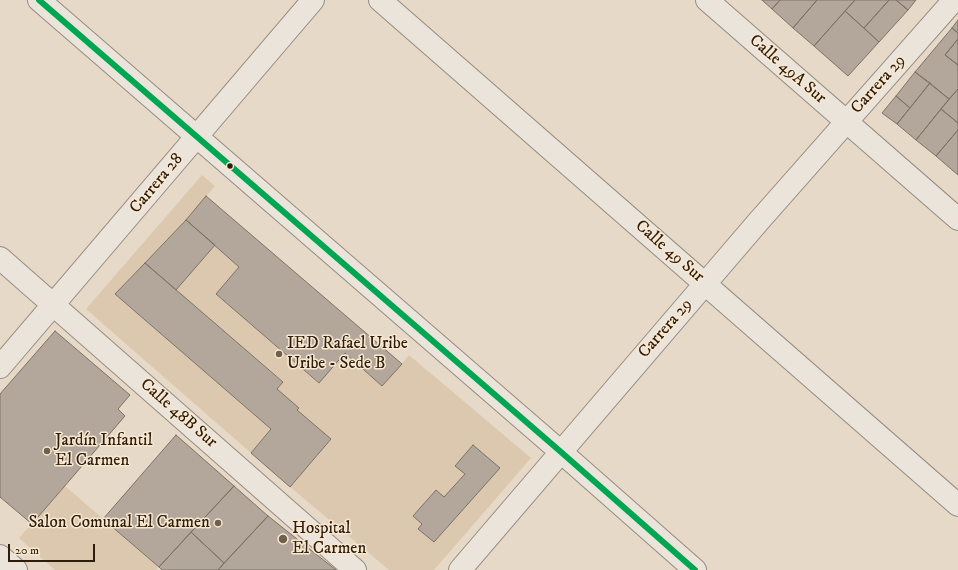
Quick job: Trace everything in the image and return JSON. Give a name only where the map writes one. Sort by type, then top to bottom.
[{"type":"street","points":[[39,0],[695,570]]},
{"type":"street","name":"Carrera 28","points":[[0,367],[313,0]]},
{"type":"street","name":"Calle 49 Sur","points":[[380,0],[958,505]]},
{"type":"street","name":"Calle 49A Sur","points":[[707,0],[958,219]]},
{"type":"street","name":"Carrera 29","points":[[460,570],[705,284],[954,0]]},
{"type":"street","name":"Calle 48B Sur","points":[[0,258],[355,570]]},
{"type":"street","points":[[0,556],[16,570]]},
{"type":"shaded area","points":[[202,175],[215,186],[186,220],[115,294],[271,429],[251,453],[86,309]]},
{"type":"shaded area","points":[[215,245],[239,267],[216,294],[318,383],[345,353],[382,386],[409,355],[531,458],[434,570],[389,570],[290,487],[331,439],[297,410],[277,389],[283,381],[176,290]]},
{"type":"shaded area","points":[[65,486],[159,567],[156,570],[55,570],[19,538]]},
{"type":"building","points":[[762,0],[780,0],[772,9]]},
{"type":"building","points":[[780,0],[817,0],[793,28],[772,9]]},
{"type":"building","points":[[817,0],[855,0],[814,46],[793,28]]},
{"type":"building","points":[[855,0],[889,0],[864,28],[845,11]]},
{"type":"building","points":[[889,0],[896,0],[908,10],[879,42],[864,28]]},
{"type":"building","points":[[896,0],[916,0],[908,10]]},
{"type":"building","points":[[845,11],[879,42],[848,76],[814,46]]},
{"type":"building","points":[[958,20],[958,33],[952,28]]},
{"type":"building","points":[[952,28],[958,33],[958,39],[945,55],[958,65],[958,89],[949,99],[915,72]]},
{"type":"building","points":[[958,39],[958,65],[945,55]]},
{"type":"building","points":[[915,72],[930,83],[910,108],[896,96]]},
{"type":"building","points":[[930,83],[949,99],[916,140],[897,124]]},
{"type":"building","points":[[958,89],[958,123],[941,109]]},
{"type":"building","points":[[896,96],[910,108],[897,124],[882,113]]},
{"type":"building","points":[[941,109],[958,123],[958,130],[936,156],[916,140]]},
{"type":"building","points":[[958,130],[958,175],[936,156]]},
{"type":"building","points":[[206,196],[402,364],[382,386],[345,353],[319,383],[216,294],[239,267],[186,220]]},
{"type":"building","points":[[186,220],[215,245],[176,290],[145,263]]},
{"type":"building","points":[[145,263],[283,382],[277,389],[299,408],[297,410],[331,439],[290,487],[251,453],[271,429],[115,294]]},
{"type":"building","name":"Jardín Infantil El Carmen","points":[[55,331],[130,395],[118,409],[125,416],[32,524],[0,497],[0,394]]},
{"type":"building","points":[[176,435],[234,486],[159,567],[103,519]]},
{"type":"building","points":[[473,445],[500,468],[434,542],[418,529],[422,524],[413,516],[436,490],[444,497],[465,474],[455,466]]},
{"type":"building","points":[[234,486],[268,516],[224,563],[191,532]]},
{"type":"building","name":"Hospital El Carmen","points":[[268,516],[336,570],[218,570]]},
{"type":"building","points":[[191,532],[224,563],[218,570],[162,570],[159,567]]},
{"type":"transit line","points":[[39,0],[695,570]]},
{"type":"place","name":"IED Rafael Uribe Uribe - Sede B","points":[[279,354]]},
{"type":"place","name":"Jardín Infantil El Carmen","points":[[47,451]]},
{"type":"place","name":"Salon Comunal El Carmen","points":[[218,523]]},
{"type":"place","name":"Hospital El Carmen","points":[[283,539]]}]
